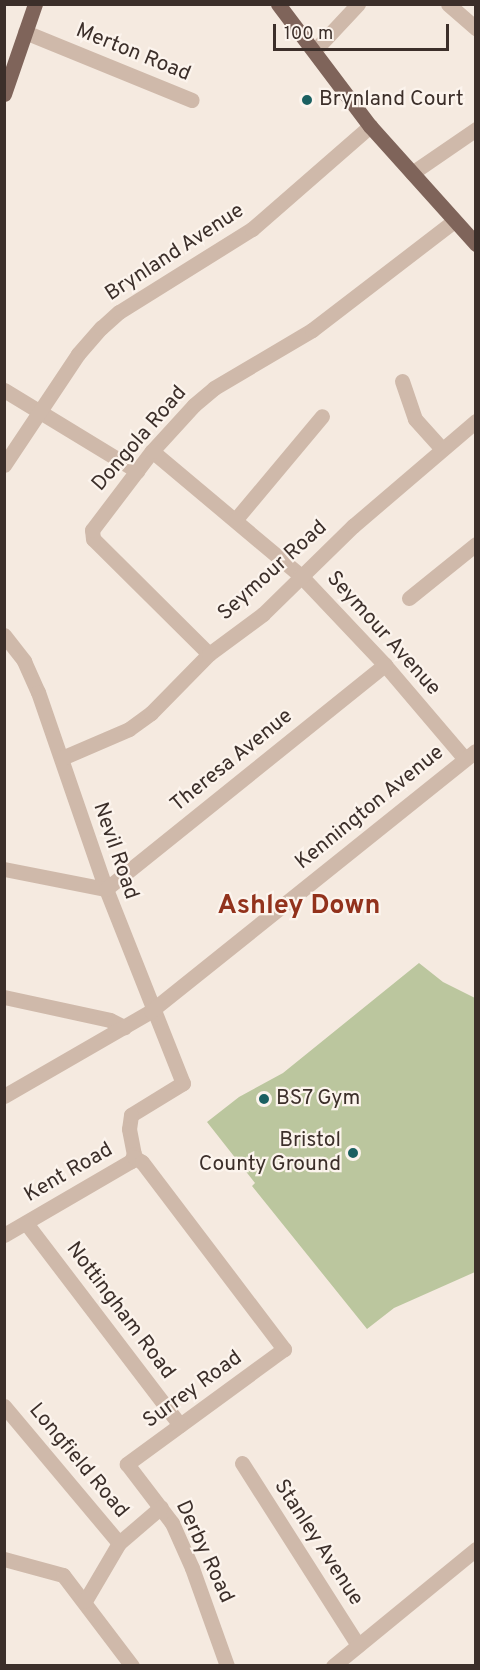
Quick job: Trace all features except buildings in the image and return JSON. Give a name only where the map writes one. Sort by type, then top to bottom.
[{"type":"main road","points":[[279,4],[370,126],[476,244]]},
{"type":"main road","points":[[4,94],[32,6]]},
{"type":"street","points":[[315,50],[358,4]]},
{"type":"street","points":[[448,4],[476,28]]},
{"type":"street","name":"Merton Road","points":[[25,32],[192,100]]},
{"type":"street","name":"Brynland Avenue","points":[[4,465],[78,354],[119,312],[252,229],[370,126]]},
{"type":"street","points":[[412,173],[476,129]]},
{"type":"street","name":"Dongola Road","points":[[209,654],[91,535],[152,451],[214,388],[312,330],[454,221]]},
{"type":"street","points":[[402,381],[415,419],[442,449]]},
{"type":"street","points":[[4,390],[137,471]]},
{"type":"street","points":[[236,519],[322,416]]},
{"type":"street","name":"Seymour Road","points":[[62,758],[129,729],[150,713],[209,654],[263,614],[300,575],[476,421]]},
{"type":"street","name":"Seymour Avenue","points":[[152,451],[236,519],[300,575],[470,755]]},
{"type":"street","points":[[409,598],[476,544]]},
{"type":"street","name":"Nevil Road","points":[[4,635],[24,661],[62,758],[106,890],[151,1011],[183,1083]]},
{"type":"street","name":"Theresa Avenue","points":[[106,890],[385,665]]},
{"type":"street","name":"Kennington Avenue","points":[[4,1096],[151,1011],[470,755]]},
{"type":"street","points":[[4,869],[106,890]]},
{"type":"street","points":[[4,997],[110,1020],[124,1027]]},
{"type":"street","name":"Kent Road","points":[[4,1235],[134,1157],[129,1129],[131,1115],[183,1083]]},
{"type":"street","name":"Surrey Road","points":[[128,1464],[284,1349],[142,1162],[134,1157]]},
{"type":"street","name":"Nottingham Road","points":[[26,1223],[180,1425]]},
{"type":"street","name":"Longfield Road","points":[[4,1406],[119,1543]]},
{"type":"street","name":"Stanley Avenue","points":[[242,1463],[358,1645]]},
{"type":"street","name":"Derby Road","points":[[128,1464],[161,1507],[192,1568],[227,1665]]},
{"type":"street","points":[[85,1601],[119,1543],[161,1507]]},
{"type":"street","points":[[333,1665],[476,1549]]},
{"type":"street","points":[[4,1559],[59,1573],[85,1601],[132,1665]]},
{"type":"green space","name":"Bristol County Ground","points":[[419,963],[443,982],[475,998],[475,1272],[394,1308],[367,1329],[252,1186],[255,1183],[207,1122],[239,1097],[283,1073]]},
{"type":"place","name":"Brynland Court","points":[[307,100]]},
{"type":"place","name":"BS7 Gym","points":[[264,1099]]},
{"type":"place","name":"Bristol County Ground","points":[[353,1153]]},
{"type":"district","name":"Ashley Down","points":[[299,907]]}]
